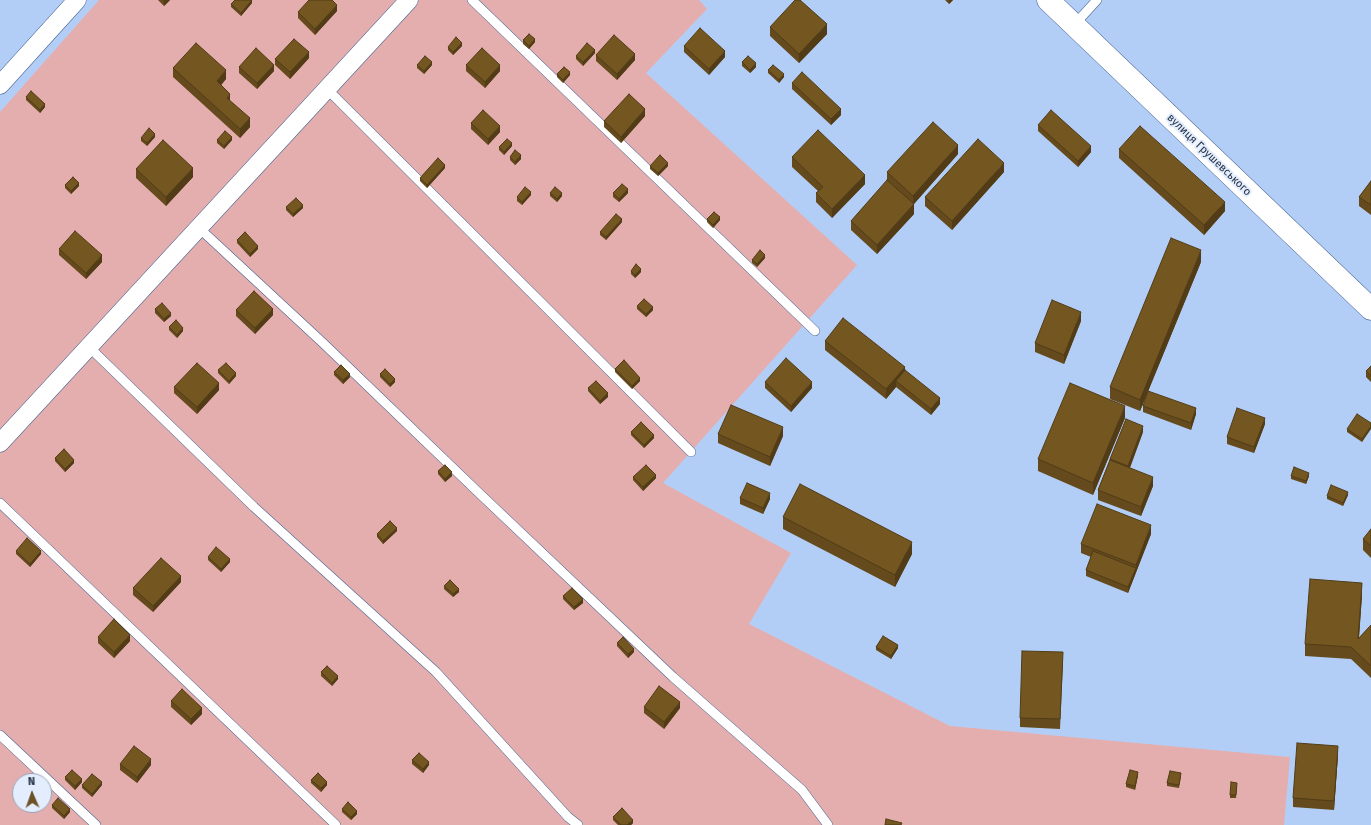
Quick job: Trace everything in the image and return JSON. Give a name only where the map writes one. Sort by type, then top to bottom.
[{"type":"street","points":[[0,85],[77,0]]},
{"type":"street","points":[[0,443],[409,0]]},
{"type":"street","name":"вулиця Грушевського","points":[[1048,0],[1371,309]]},
{"type":"lane","points":[[472,0],[815,331]]},
{"type":"lane","points":[[1074,25],[1097,0]]},
{"type":"lane","points":[[327,89],[691,452]]},
{"type":"lane","points":[[199,228],[324,343],[673,677],[802,790],[828,825]]},
{"type":"lane","points":[[89,347],[254,507],[436,672],[568,817],[578,825]]},
{"type":"lane","points":[[0,504],[336,825]]},
{"type":"lane","points":[[0,735],[96,825]]},
{"type":"shaded area","points":[[99,0],[699,0],[707,9],[646,73],[857,265],[663,483],[791,553],[749,624],[950,726],[1290,757],[1284,825],[0,825],[0,112]]},
{"type":"building","points":[[235,0],[252,0],[241,13],[231,4]]},
{"type":"building","points":[[309,0],[332,0],[337,5],[315,29],[298,12]]},
{"type":"building","points":[[795,0],[800,0],[827,24],[799,54],[770,27]]},
{"type":"building","points":[[700,28],[725,51],[709,69],[684,46]]},
{"type":"building","points":[[529,34],[535,39],[529,46],[523,40]]},
{"type":"building","points":[[614,35],[635,54],[617,74],[596,55]]},
{"type":"building","points":[[456,37],[462,43],[453,52],[448,47]]},
{"type":"building","points":[[294,39],[309,52],[290,72],[275,59]]},
{"type":"building","points":[[196,43],[226,70],[217,81],[230,94],[227,98],[250,118],[240,129],[173,68]]},
{"type":"building","points":[[587,43],[595,50],[583,62],[576,56]]},
{"type":"building","points":[[256,48],[274,65],[257,83],[239,67]]},
{"type":"building","points":[[482,48],[500,65],[485,82],[466,65]]},
{"type":"building","points":[[425,56],[432,62],[424,71],[417,65]]},
{"type":"building","points":[[748,56],[756,63],[750,70],[742,62]]},
{"type":"building","points":[[773,65],[784,74],[779,80],[768,70]]},
{"type":"building","points":[[564,67],[570,72],[563,80],[557,74]]},
{"type":"building","points":[[802,72],[841,109],[831,119],[792,83]]},
{"type":"building","points":[[31,91],[45,104],[40,110],[26,97]]},
{"type":"building","points":[[629,94],[645,109],[621,137],[604,121]]},
{"type":"building","points":[[483,110],[500,126],[488,139],[471,123]]},
{"type":"building","points":[[1051,110],[1091,146],[1078,161],[1038,125]]},
{"type":"building","points":[[933,122],[958,145],[913,196],[887,172]]},
{"type":"building","points":[[1140,126],[1225,202],[1204,225],[1119,149]]},
{"type":"building","points":[[149,128],[155,134],[147,143],[141,138]]},
{"type":"building","points":[[818,130],[865,175],[832,209],[816,193],[823,187],[792,157]]},
{"type":"building","points":[[225,131],[232,137],[224,146],[217,140]]},
{"type":"building","points":[[507,139],[512,143],[504,152],[499,147]]},
{"type":"building","points":[[978,139],[1004,163],[952,221],[925,197]]},
{"type":"building","points":[[163,140],[193,168],[166,197],[136,169]]},
{"type":"building","points":[[515,150],[521,155],[515,162],[510,157]]},
{"type":"building","points":[[660,155],[668,163],[658,173],[650,166]]},
{"type":"building","points":[[438,158],[445,165],[427,185],[420,178]]},
{"type":"building","points":[[73,177],[79,183],[71,191],[65,185]]},
{"type":"building","points":[[887,180],[914,204],[877,245],[851,221]]},
{"type":"building","points":[[1371,181],[1371,205],[1359,197]]},
{"type":"building","points":[[622,184],[628,189],[619,199],[613,193]]},
{"type":"building","points":[[525,187],[531,192],[522,202],[517,197]]},
{"type":"building","points":[[555,187],[562,193],[557,199],[550,193]]},
{"type":"building","points":[[296,198],[303,205],[293,214],[286,207]]},
{"type":"building","points":[[714,212],[720,217],[713,225],[707,219]]},
{"type":"building","points":[[616,214],[622,219],[606,237],[600,232]]},
{"type":"building","points":[[75,231],[102,255],[86,273],[59,249]]},
{"type":"building","points":[[245,232],[258,246],[250,254],[237,240]]},
{"type":"building","points":[[1171,238],[1201,250],[1140,400],[1110,387]]},
{"type":"building","points":[[760,250],[765,255],[757,264],[752,260]]},
{"type":"building","points":[[636,264],[641,269],[635,275],[631,271]]},
{"type":"building","points":[[254,291],[273,309],[255,328],[236,310]]},
{"type":"building","points":[[644,299],[653,307],[646,314],[637,306]]},
{"type":"building","points":[[1052,300],[1081,312],[1064,355],[1035,343]]},
{"type":"building","points":[[162,303],[171,313],[164,319],[155,309]]},
{"type":"building","points":[[843,318],[905,367],[886,389],[825,341]]},
{"type":"building","points":[[176,320],[183,328],[177,335],[169,327]]},
{"type":"building","points":[[786,358],[812,382],[791,406],[765,382]]},
{"type":"building","points":[[624,360],[640,378],[632,386],[615,369]]},
{"type":"building","points":[[197,363],[219,383],[197,407],[174,387]]},
{"type":"building","points":[[226,363],[236,373],[229,381],[218,370]]},
{"type":"building","points":[[341,365],[350,374],[343,380],[334,372]]},
{"type":"building","points":[[1371,366],[1371,376],[1366,371]]},
{"type":"building","points":[[385,369],[395,379],[390,384],[380,374]]},
{"type":"building","points":[[905,370],[940,398],[931,409],[896,381]]},
{"type":"building","points":[[596,381],[608,393],[600,401],[588,388]]},
{"type":"building","points":[[1070,383],[1125,406],[1093,483],[1038,459]]},
{"type":"building","points":[[1148,391],[1196,408],[1191,423],[1143,406]]},
{"type":"building","points":[[731,405],[783,427],[770,457],[718,434]]},
{"type":"building","points":[[1237,408],[1265,418],[1254,447],[1227,437]]},
{"type":"building","points":[[1357,414],[1371,423],[1371,426],[1362,439],[1347,429]]},
{"type":"building","points":[[1126,419],[1143,426],[1128,466],[1110,459]]},
{"type":"building","points":[[641,422],[654,435],[644,445],[631,432]]},
{"type":"building","points":[[64,449],[74,460],[65,469],[55,458]]},
{"type":"building","points":[[1110,460],[1153,477],[1141,507],[1098,490]]},
{"type":"building","points":[[445,465],[452,472],[445,479],[438,471]]},
{"type":"building","points":[[646,465],[656,475],[643,487],[633,477]]},
{"type":"building","points":[[1294,467],[1309,473],[1306,481],[1291,476]]},
{"type":"building","points":[[747,483],[770,493],[763,508],[740,498]]},
{"type":"building","points":[[800,484],[912,542],[895,575],[783,517]]},
{"type":"building","points":[[1331,485],[1348,492],[1343,503],[1327,496]]},
{"type":"building","points":[[1097,504],[1151,525],[1136,565],[1081,544]]},
{"type":"building","points":[[390,521],[397,528],[383,541],[377,534]]},
{"type":"building","points":[[1371,529],[1371,546],[1363,539]]},
{"type":"building","points":[[27,538],[41,551],[30,564],[16,551]]},
{"type":"building","points":[[216,547],[230,559],[221,569],[208,557]]},
{"type":"building","points":[[1093,551],[1136,568],[1128,587],[1086,570]]},
{"type":"building","points":[[161,558],[181,576],[153,606],[133,588]]},
{"type":"building","points":[[1310,579],[1362,583],[1358,639],[1371,625],[1371,666],[1351,647],[1305,644]]},
{"type":"building","points":[[450,580],[459,589],[453,594],[444,586]]},
{"type":"building","points":[[572,588],[583,599],[574,607],[563,596]]},
{"type":"building","points":[[114,619],[130,635],[114,652],[98,637]]},
{"type":"building","points":[[883,636],[898,645],[891,656],[876,647]]},
{"type":"building","points":[[623,637],[634,649],[628,654],[617,643]]},
{"type":"building","points":[[1022,651],[1063,652],[1060,719],[1020,718]]},
{"type":"building","points":[[327,666],[338,676],[332,683],[321,672]]},
{"type":"building","points":[[659,686],[680,702],[664,722],[644,707]]},
{"type":"building","points":[[182,689],[202,708],[191,719],[171,701]]},
{"type":"building","points":[[1297,743],[1338,746],[1334,801],[1293,798]]},
{"type":"building","points":[[134,746],[151,759],[137,777],[120,764]]},
{"type":"building","points":[[419,753],[429,762],[423,769],[412,760]]},
{"type":"building","points":[[72,770],[82,779],[75,786],[65,777]]},
{"type":"building","points":[[1130,770],[1138,772],[1135,786],[1126,784]]},
{"type":"building","points":[[1170,771],[1181,773],[1179,785],[1167,783]]},
{"type":"building","points":[[318,773],[327,782],[321,788],[311,780]]},
{"type":"building","points":[[92,774],[102,782],[92,794],[82,785]]},
{"type":"building","points":[[1231,782],[1237,783],[1236,795],[1230,795]]},
{"type":"building","points":[[58,798],[70,809],[64,816],[52,805]]},
{"type":"building","points":[[348,802],[357,811],[351,817],[342,809]]},
{"type":"building","points":[[622,808],[633,820],[627,825],[621,825],[613,817]]},
{"type":"building","points":[[886,819],[902,823],[901,825],[885,825]]}]
